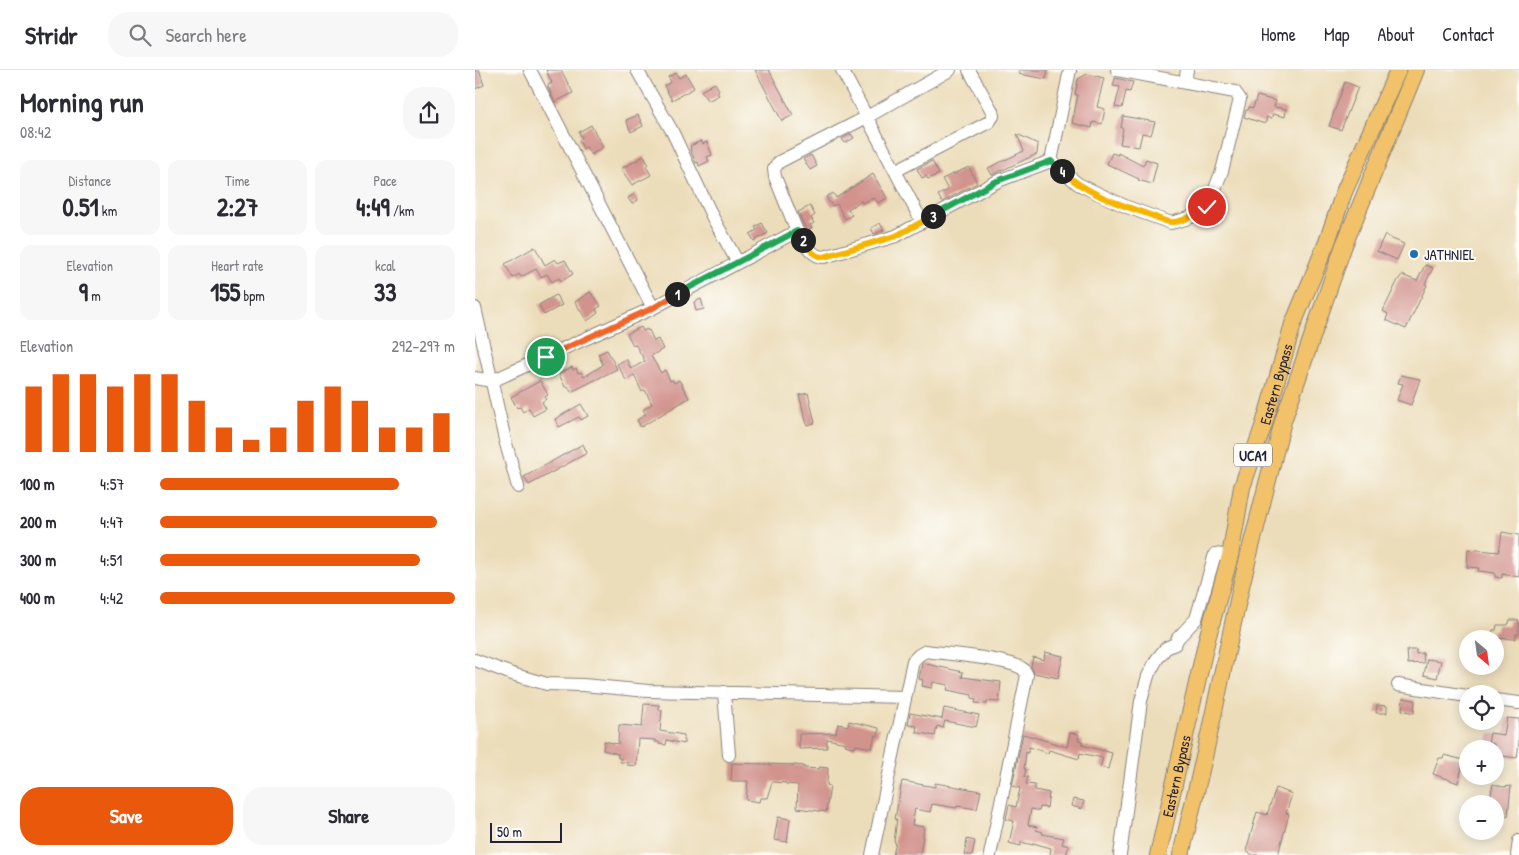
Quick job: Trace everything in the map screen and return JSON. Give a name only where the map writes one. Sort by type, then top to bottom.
[{"type":"main road","name":"Eastern Bypass","points":[[1162,854],[1207,639],[1231,556],[1242,487],[1264,424],[1293,324],[1327,242],[1344,192],[1398,70]]},
{"type":"main road","name":"Eastern Bypass","points":[[1181,855],[1242,582],[1283,421],[1343,246],[1416,70]]},
{"type":"street","points":[[530,70],[653,308]]},
{"type":"street","points":[[637,70],[672,131],[713,218],[737,262]]},
{"type":"street","points":[[842,70],[922,222]]},
{"type":"street","points":[[950,70],[867,117],[779,162],[774,169],[775,177],[797,231],[813,254],[818,257],[824,257],[896,236],[997,181],[1051,161]]},
{"type":"street","points":[[895,171],[989,122],[993,116],[992,112],[969,70]]},
{"type":"street","points":[[1051,161],[1070,70]]},
{"type":"street","points":[[1051,161],[1078,184],[1127,207],[1171,222],[1189,218],[1207,207],[1222,171],[1240,99],[1235,92],[1117,70]]},
{"type":"street","points":[[1185,83],[1187,70]]},
{"type":"street","points":[[475,378],[492,382],[653,308],[797,231]]},
{"type":"street","points":[[475,308],[505,440],[518,487]]},
{"type":"street","points":[[1120,855],[1141,701],[1148,676],[1157,659],[1166,648],[1175,644],[1178,638],[1196,619],[1215,554],[1231,556]]},
{"type":"street","points":[[872,855],[913,661],[926,651],[1000,661],[1025,670],[1027,675],[990,855]]},
{"type":"street","points":[[475,660],[512,674],[547,684],[648,691],[905,697]]},
{"type":"street","points":[[1398,686],[1459,695]]},
{"type":"street","points":[[724,692],[729,755]]},
{"type":"street","points":[[1504,701],[1519,703]]},
{"type":"street","points":[[1517,855],[1519,841]]},
{"type":"building","points":[[475,70],[479,70],[484,85],[475,89]]},
{"type":"building","points":[[546,70],[561,70],[573,93],[555,102],[548,87],[552,83]]},
{"type":"building","points":[[755,70],[769,70],[793,115],[782,121]]},
{"type":"building","points":[[1019,70],[1048,70],[1046,79],[1019,74]]},
{"type":"building","points":[[676,73],[679,78],[686,74],[694,88],[672,100],[664,86],[671,82],[668,77]]},
{"type":"building","points":[[1087,74],[1104,78],[1097,107],[1105,109],[1102,124],[1093,122],[1092,128],[1072,123],[1078,95],[1075,94],[1078,79]]},
{"type":"building","points":[[1115,78],[1133,82],[1130,92],[1126,91],[1122,108],[1115,107],[1120,87],[1113,86]]},
{"type":"building","points":[[1345,82],[1358,87],[1341,130],[1329,126]]},
{"type":"building","points":[[715,83],[719,90],[717,92],[719,95],[708,101],[701,91]]},
{"type":"building","points":[[1257,96],[1276,101],[1274,107],[1286,109],[1285,117],[1273,114],[1271,119],[1267,117],[1265,124],[1244,117],[1249,107],[1253,108]]},
{"type":"building","points":[[638,115],[643,126],[631,132],[626,120]]},
{"type":"building","points":[[1123,116],[1155,122],[1151,135],[1142,133],[1139,147],[1120,144]]},
{"type":"building","points":[[591,125],[603,147],[591,155],[586,147],[583,149],[579,140],[582,138],[579,132]]},
{"type":"building","points":[[851,134],[854,138],[845,143],[842,139]]},
{"type":"building","points":[[1017,134],[1038,144],[1037,154],[992,175],[988,168],[1024,151]]},
{"type":"building","points":[[701,141],[702,144],[707,142],[712,155],[707,157],[709,161],[699,166],[698,162],[696,163],[690,146]]},
{"type":"building","points":[[1112,153],[1118,155],[1118,153],[1143,166],[1146,159],[1157,163],[1152,184],[1138,180],[1107,164]]},
{"type":"building","points":[[811,155],[817,166],[810,170],[803,159]]},
{"type":"building","points":[[644,156],[648,164],[646,166],[651,175],[632,185],[621,169]]},
{"type":"building","points":[[932,161],[939,174],[928,179],[926,176],[922,178],[917,169]]},
{"type":"building","points":[[969,167],[977,183],[942,202],[938,195],[948,190],[942,179]]},
{"type":"building","points":[[873,174],[887,198],[878,203],[874,198],[862,203],[861,201],[848,209],[852,215],[845,219],[837,204],[832,206],[826,197],[833,193],[836,198]]},
{"type":"building","points":[[635,194],[638,200],[632,204],[628,198]]},
{"type":"building","points":[[810,206],[815,215],[811,218],[814,223],[810,225],[812,228],[807,231],[798,212]]},
{"type":"building","points":[[762,223],[768,233],[754,241],[750,234],[757,230],[755,227]]},
{"type":"building","points":[[880,223],[884,230],[874,234],[871,228]]},
{"type":"building","points":[[1385,234],[1404,244],[1397,260],[1377,251]]},
{"type":"building","points":[[535,247],[545,265],[555,259],[558,263],[565,260],[573,274],[561,281],[559,278],[552,282],[547,274],[541,277],[536,269],[521,277],[519,274],[513,278],[505,264]]},
{"type":"building","points":[[1425,265],[1433,268],[1406,329],[1386,320],[1388,314],[1383,311],[1398,280],[1402,275],[1417,281]]},
{"type":"building","points":[[590,292],[601,306],[596,309],[598,313],[587,321],[575,302]]},
{"type":"building","points":[[556,295],[562,305],[544,315],[539,305]]},
{"type":"building","points":[[701,299],[704,309],[696,311],[694,302]]},
{"type":"building","points":[[641,327],[643,331],[649,330],[654,341],[658,339],[663,349],[651,356],[661,373],[665,370],[670,381],[673,380],[674,383],[679,380],[689,398],[641,427],[637,420],[646,414],[643,410],[652,404],[645,390],[642,392],[634,375],[626,380],[617,364],[626,359],[631,369],[645,361],[627,334]]},
{"type":"building","points":[[607,350],[617,369],[571,392],[568,386],[565,387],[559,374],[572,367],[573,370],[576,368],[578,373],[581,372],[584,377],[603,365],[598,354]]},
{"type":"building","points":[[1401,375],[1420,379],[1411,405],[1397,400],[1403,384],[1398,383]]},
{"type":"building","points":[[540,381],[548,395],[542,402],[546,409],[533,416],[529,408],[523,412],[520,407],[517,408],[511,397]]},
{"type":"building","points":[[808,393],[815,423],[807,425],[799,395]]},
{"type":"building","points":[[581,404],[588,416],[581,420],[579,417],[559,427],[555,419]]},
{"type":"building","points":[[583,444],[587,453],[529,485],[524,477]]},
{"type":"building","points":[[1502,532],[1519,535],[1519,577],[1502,574],[1502,578],[1495,577],[1495,573],[1478,571],[1479,568],[1467,567],[1468,549],[1499,552]]},
{"type":"building","points":[[1510,620],[1518,620],[1519,634],[1516,634],[1516,639],[1504,638],[1504,630],[1496,630],[1497,625],[1508,625]]},
{"type":"building","points":[[1407,650],[1416,650],[1416,654],[1423,653],[1424,663],[1408,664]]},
{"type":"building","points":[[1045,652],[1063,656],[1058,678],[1034,673],[1031,666],[1033,657],[1044,660]]},
{"type":"building","points":[[1427,659],[1441,661],[1437,678],[1424,675]]},
{"type":"building","points":[[922,663],[963,672],[962,677],[1001,682],[999,702],[975,703],[976,699],[972,698],[972,695],[947,690],[948,685],[933,682],[932,688],[922,686],[923,680],[919,679]]},
{"type":"building","points":[[1403,698],[1415,700],[1414,713],[1402,710]]},
{"type":"building","points":[[644,704],[659,705],[659,710],[662,710],[660,731],[684,735],[684,744],[667,740],[666,745],[659,744],[655,740],[638,739],[636,766],[627,765],[627,762],[620,762],[621,758],[618,758],[618,754],[603,750],[604,741],[618,744],[619,725],[642,727]]},
{"type":"building","points":[[1377,705],[1387,706],[1387,713],[1376,713]]},
{"type":"building","points":[[944,708],[979,715],[976,727],[945,721],[943,728],[937,726],[935,736],[916,732],[917,726],[908,725],[910,713],[942,719]]},
{"type":"building","points":[[1507,718],[1519,719],[1517,758],[1504,756],[1504,740],[1489,740],[1490,733],[1504,735]]},
{"type":"building","points":[[849,721],[879,728],[878,736],[875,735],[872,748],[856,745],[855,748],[845,745],[846,743],[827,739],[827,748],[799,749],[799,734],[836,733],[838,724],[848,726]]},
{"type":"building","points":[[1070,733],[1079,734],[1078,740],[1083,741],[1082,745],[1112,753],[1108,769],[1100,767],[1103,758],[1080,753],[1079,759],[1049,750],[1048,753],[1029,747],[1028,753],[1026,752],[1024,769],[1026,769],[1024,777],[1028,777],[1026,784],[1035,785],[1035,790],[1049,793],[1047,808],[1040,807],[1039,811],[1031,809],[1028,825],[1037,827],[1036,830],[1043,832],[1042,834],[1064,838],[1062,844],[1069,846],[1066,855],[1050,855],[1051,848],[1033,843],[1033,845],[1021,842],[1021,846],[1009,843],[1014,821],[1006,819],[1009,805],[1016,807],[1020,788],[1012,786],[1023,734],[1067,747]]},
{"type":"building","points":[[1444,755],[1459,759],[1458,783],[1433,774],[1439,758],[1443,758]]},
{"type":"building","points":[[732,763],[828,768],[827,785],[830,786],[826,812],[797,808],[798,785],[786,783],[772,782],[767,798],[760,798],[759,802],[746,800],[748,781],[731,781]]},
{"type":"building","points":[[902,781],[935,787],[935,783],[981,791],[977,809],[932,804],[930,812],[915,809],[912,825],[924,827],[920,855],[893,855],[896,843],[894,842],[897,819],[895,819]]},
{"type":"building","points":[[1493,785],[1511,786],[1508,816],[1504,816],[1504,795],[1491,795]]},
{"type":"building","points":[[1276,788],[1292,794],[1286,813],[1289,814],[1278,855],[1253,855],[1246,851],[1257,812],[1267,815]]},
{"type":"building","points":[[1073,799],[1084,801],[1082,809],[1071,806]]},
{"type":"building","points":[[778,817],[790,819],[787,842],[774,840]]},
{"type":"building","points":[[967,839],[975,841],[972,855],[964,855]]},
{"type":"place","name":"JATHNIEL","points":[[1414,254]]},
{"type":"route","points":[[546,357],[653,308],[797,231],[813,254],[818,257],[872,244],[907,231],[997,181],[1051,161],[1065,175],[1078,184],[1127,207],[1171,222],[1189,218],[1207,207]]}]
